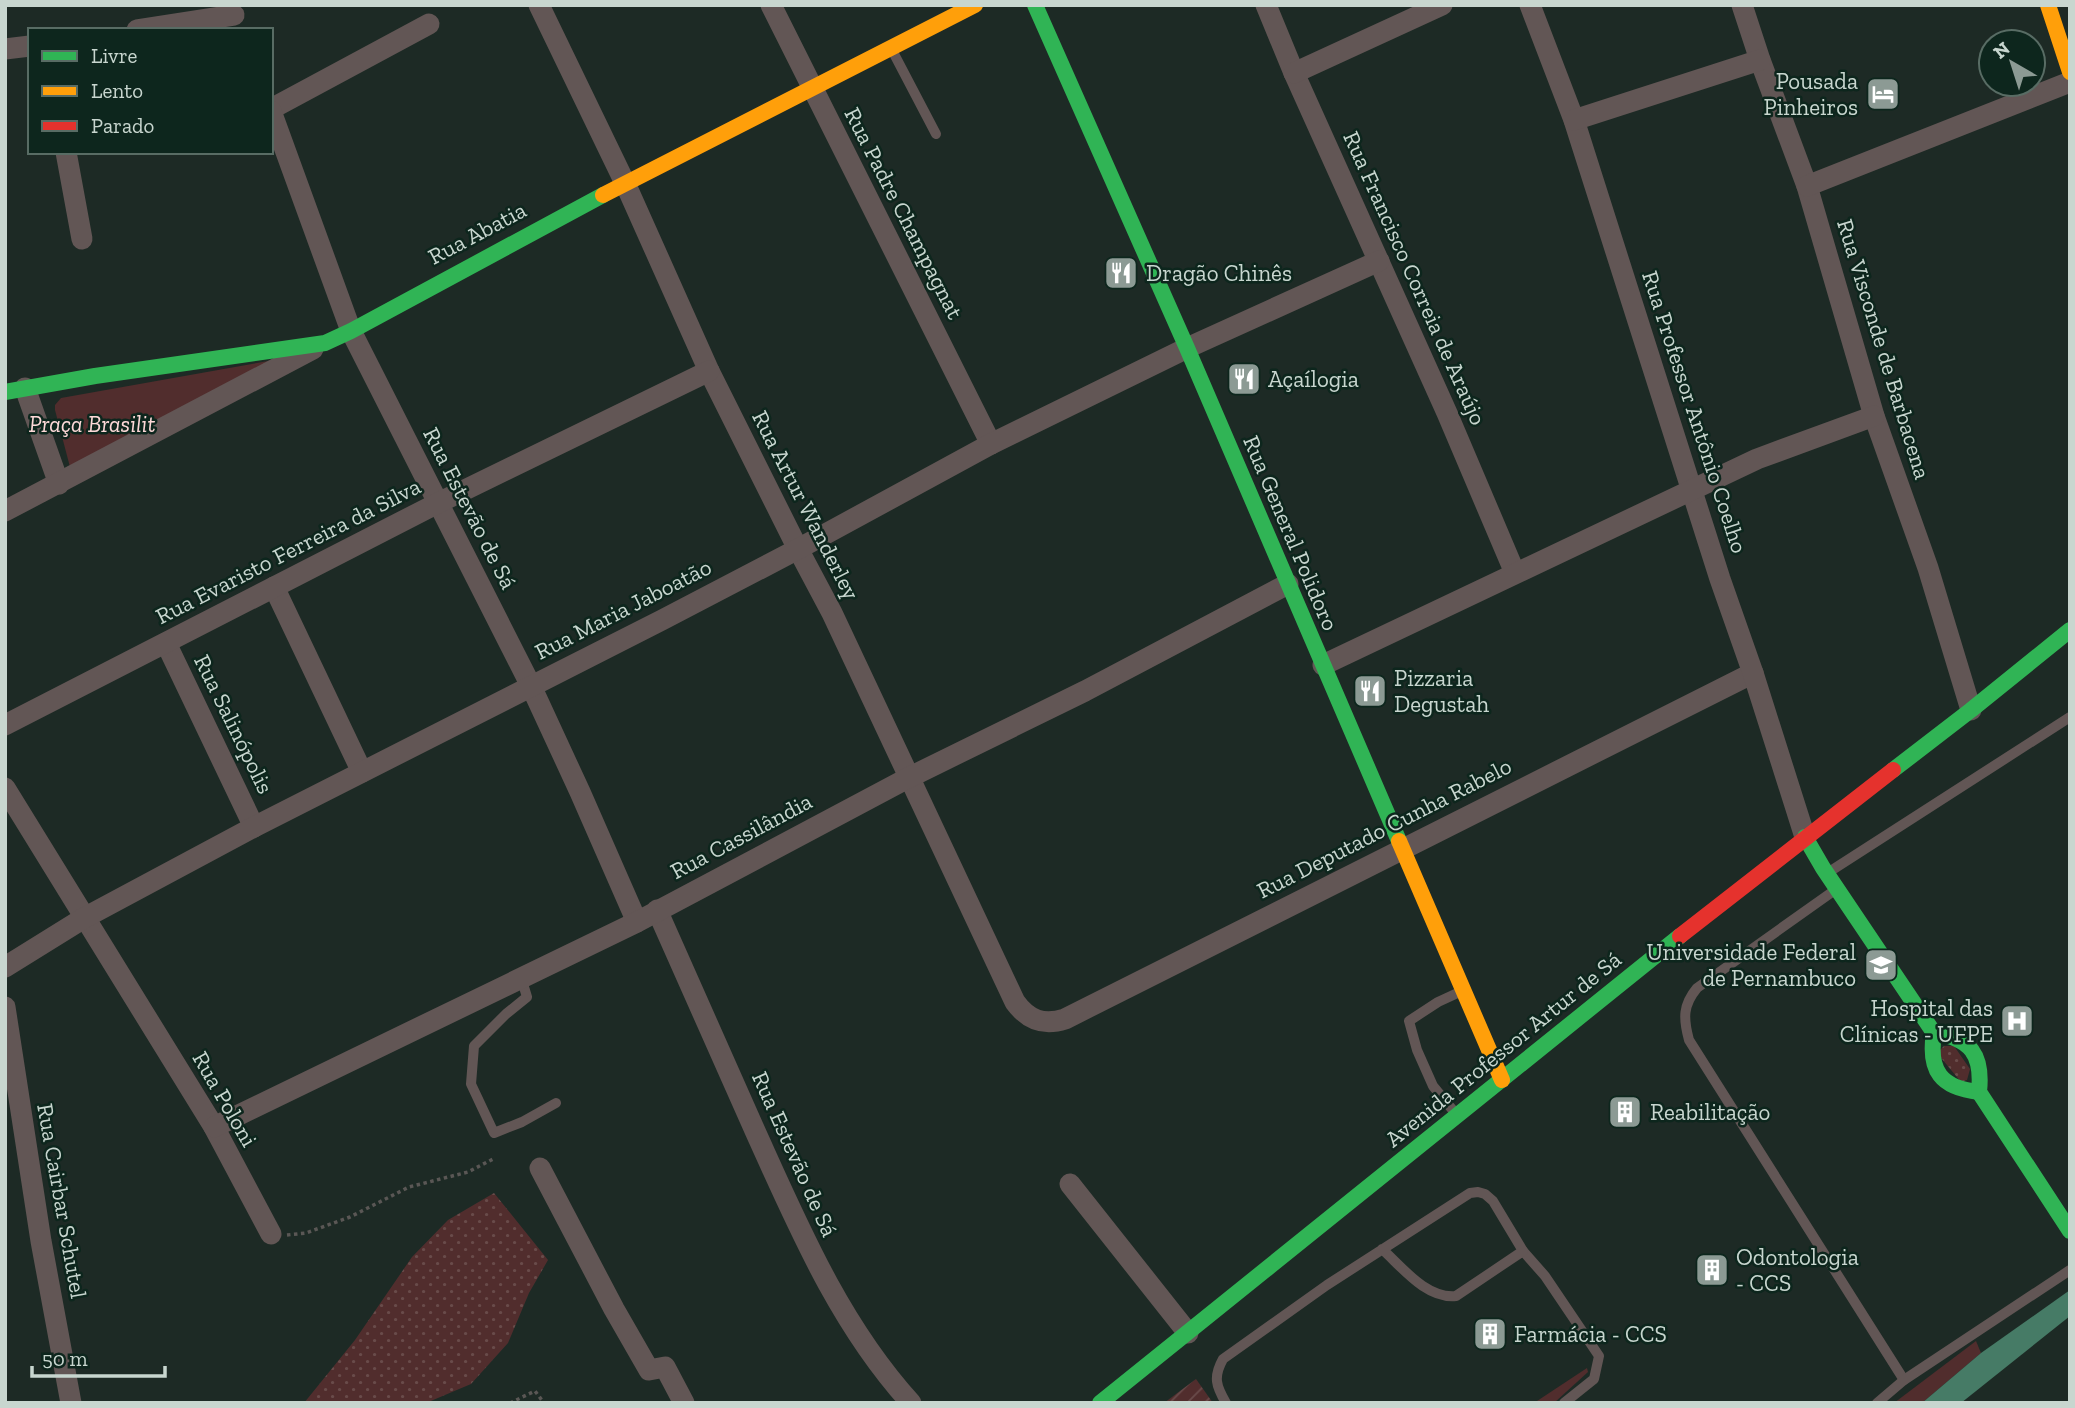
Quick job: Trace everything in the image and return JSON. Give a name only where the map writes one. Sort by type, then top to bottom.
[{"type":"street","name":"Rua Artur Wanderley","points":[[539,5],[625,183],[709,371],[832,613],[1015,1002],[1021,1010],[1037,1021]]},
{"type":"street","name":"Rua Padre Champagnat","points":[[771,5],[991,444]]},
{"type":"street","name":"Rua Abatia","points":[[5,511],[351,331],[625,183],[975,5]]},
{"type":"street","name":"Rua General Polidoro","points":[[1035,5],[1187,348],[1502,1080]]},
{"type":"street","name":"Rua Francisco Correia de Araújo","points":[[1266,5],[1515,573]]},
{"type":"street","points":[[1294,73],[1442,5]]},
{"type":"street","name":"Rua Professor Antônio Coelho","points":[[1530,5],[1574,120],[1805,837]]},
{"type":"street","name":"Rua Visconde de Barbacena","points":[[1742,5],[1807,186],[1874,416],[1928,568],[1972,710]]},
{"type":"street","points":[[2048,5],[2070,72]]},
{"type":"street","points":[[148,28],[232,13]]},
{"type":"street","points":[[273,109],[429,24]]},
{"type":"street","points":[[5,49],[28,46]]},
{"type":"street","points":[[1574,120],[1760,60]]},
{"type":"street","points":[[1807,186],[2070,82]]},
{"type":"street","name":"Rua Estevão de Sá","points":[[273,116],[351,331],[531,686],[637,922]]},
{"type":"street","points":[[66,154],[82,239]]},
{"type":"street","name":"Rua Maria Jaboatão","points":[[5,967],[84,918],[254,827],[798,549],[991,444],[1187,348],[1378,261]]},
{"type":"street","points":[[59,484],[15,390],[325,343]]},
{"type":"street","name":"Rua Evaristo Ferreira da Silva","points":[[5,725],[438,503],[709,371]]},
{"type":"street","points":[[1322,665],[1757,459],[1874,416]]},
{"type":"street","name":"Rua Cassilândia","points":[[214,1127],[637,922],[908,778],[1085,691],[1288,584]]},
{"type":"street","points":[[274,587],[362,772]]},
{"type":"street","name":"Avenida Professor Artur de Sá","points":[[1100,1403],[1805,837],[1972,710],[2070,630]]},
{"type":"street","name":"Rua Salinópolis","points":[[166,643],[254,827]]},
{"type":"street","name":"Rua Deputado Cunha Rabelo","points":[[1037,1021],[1055,1022],[1065,1019],[1753,673]]},
{"type":"street","name":"Rua Poloni","points":[[5,788],[214,1127],[271,1234]]},
{"type":"street","points":[[1805,837],[1826,873],[1934,1033],[1930,1048],[1932,1063],[1939,1076],[1950,1086],[1964,1092],[1979,1092]]},
{"type":"street","name":"Rua Estevão de Sá","points":[[657,910],[812,1257],[864,1344],[889,1379],[911,1403]]},
{"type":"street","name":"Rua Cairbar Schutel","points":[[5,1007],[41,1241],[71,1403]]},
{"type":"street","points":[[1934,1033],[1948,1034],[1973,1049],[1981,1070],[1979,1092],[2070,1231]]},
{"type":"street","points":[[540,1168],[649,1370],[665,1367],[684,1403]]},
{"type":"street","points":[[1070,1184],[1188,1333]]},
{"type":"lane","points":[[891,48],[936,134]]},
{"type":"lane","points":[[1826,873],[2070,717]]},
{"type":"lane","points":[[1837,889],[1697,988],[1688,1000],[1684,1012],[1685,1026],[1689,1040],[1904,1380]]},
{"type":"lane","points":[[522,977],[527,997],[474,1046],[471,1084],[494,1133],[522,1122],[556,1103]]},
{"type":"lane","points":[[1458,1116],[1433,1086],[1417,1050],[1409,1021],[1438,1002],[1464,990]]},
{"type":"lane","points":[[1226,1403],[1218,1388],[1217,1377],[1223,1359],[1382,1249],[1462,1197],[1478,1192],[1493,1201],[1523,1251],[1545,1276],[1599,1356],[1594,1379],[1564,1403]]},
{"type":"lane","points":[[1382,1249],[1433,1293],[1448,1297],[1456,1296],[1523,1251]]},
{"type":"lane","points":[[1877,1403],[1904,1380],[2070,1270]]},
{"type":"path","points":[[271,1234],[292,1236],[306,1233],[350,1217],[409,1188],[468,1172],[495,1158]]},
{"type":"path","points":[[510,1403],[535,1391],[544,1403]]},
{"type":"green space","name":"Praça Brasilit","points":[[274,360],[70,467],[55,410],[55,405],[61,398]]},
{"type":"green space","points":[[1944,1046],[1954,1046],[1970,1069],[1967,1080],[1961,1082],[1937,1053]]},
{"type":"green space","points":[[494,1193],[548,1260],[529,1293],[508,1343],[471,1384],[426,1403],[304,1403],[355,1340],[412,1257],[448,1220]]},
{"type":"green space","points":[[1976,1341],[1981,1353],[1922,1403],[1894,1403]]},
{"type":"green space","points":[[1587,1368],[1588,1372],[1554,1403],[1534,1403]]},
{"type":"green space","points":[[1196,1379],[1213,1403],[1164,1403]]},
{"type":"shaded area","points":[[2070,1290],[2070,1316],[1961,1403],[1922,1403],[1981,1353]]},
{"type":"traffic: fast","points":[[1035,5],[1187,348],[1399,841]]},
{"type":"traffic: fast","points":[[5,392],[95,376],[325,343],[603,195]]},
{"type":"traffic: fast","points":[[1893,770],[2070,630]]},
{"type":"traffic: fast","points":[[1805,837],[1934,1033],[1933,1058],[1940,1075],[1955,1086],[1979,1092]]},
{"type":"traffic: fast","points":[[1100,1403],[1680,936]]},
{"type":"traffic: fast","points":[[1934,1033],[1957,1039],[1972,1050],[1979,1068],[1979,1092],[2070,1231]]},
{"type":"traffic: slow","points":[[603,195],[975,5]]},
{"type":"traffic: slow","points":[[2048,5],[2070,72]]},
{"type":"traffic: slow","points":[[1399,841],[1502,1080]]},
{"type":"traffic: jam","points":[[1680,936],[1893,770]]},
{"type":"place","name":"Pousada Pinheiros","points":[[1883,94]]},
{"type":"place","name":"Dragão Chinês","points":[[1121,273]]},
{"type":"place","name":"Açaílogia","points":[[1244,379]]},
{"type":"place","name":"Pizzaria Degustah","points":[[1370,691]]},
{"type":"place","name":"Universidade Federal de Pernambuco","points":[[1881,965]]},
{"type":"place","name":"Hospital das Clínicas - UFPE","points":[[2017,1021]]},
{"type":"place","name":"Reabilitação","points":[[1625,1112]]},
{"type":"place","name":"Odontologia - CCS","points":[[1712,1270]]},
{"type":"place","name":"Farmácia - CCS","points":[[1490,1334]]}]
